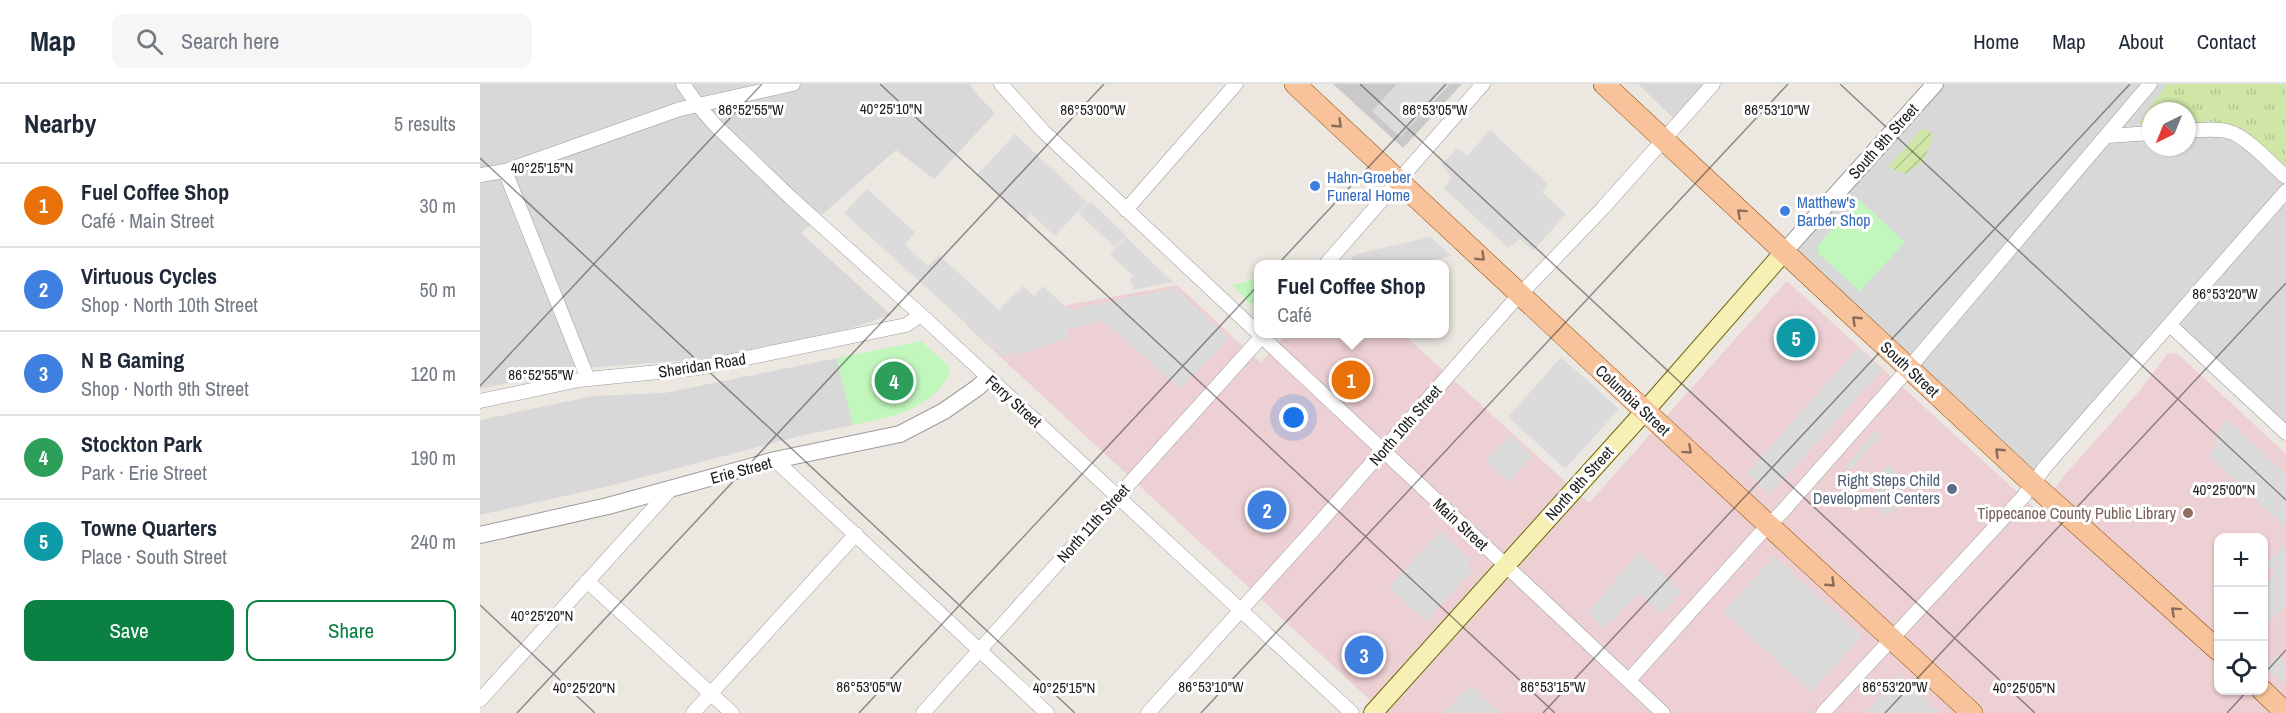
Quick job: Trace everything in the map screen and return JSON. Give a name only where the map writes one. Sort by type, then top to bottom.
[{"type":"main road","name":"Columbia Street","points":[[1295,84],[1972,713]]},
{"type":"main road","name":"South Street","points":[[1604,84],[2033,484],[2214,646]]},
{"type":"main road","name":"North 9th Street","points":[[1373,713],[1645,411],[1784,252]]},
{"type":"main road","points":[[2267,695],[2286,713]]},
{"type":"street","name":"Ferry Street","points":[[683,84],[697,104],[791,198],[1352,713]]},
{"type":"street","points":[[480,175],[505,171],[697,104],[793,84]]},
{"type":"street","name":"Main Street","points":[[1001,84],[1043,131],[1254,328]]},
{"type":"street","points":[[1126,210],[1236,84]]},
{"type":"street","points":[[1330,260],[1483,84]]},
{"type":"street","name":"North 10th Street","points":[[1148,713],[1521,295],[1713,84]]},
{"type":"street","name":"South 9th Street","points":[[1784,252],[1935,84]]},
{"type":"street","points":[[1629,680],[1909,368],[2150,84]]},
{"type":"street","points":[[2196,130],[2232,132],[2286,177]]},
{"type":"street","points":[[2107,136],[2142,134]]},
{"type":"street","points":[[505,171],[588,379]]},
{"type":"street","points":[[1823,713],[2024,497],[2045,467],[2286,191]]},
{"type":"street","name":"Sheridan Road","points":[[480,401],[588,379],[698,368],[906,325],[921,315]]},
{"type":"street","points":[[2170,325],[2286,433]]},
{"type":"street","name":"North 11th Street","points":[[923,713],[1257,338]]},
{"type":"street","name":"Main Street","points":[[1265,338],[1382,451],[1664,713]]},
{"type":"street","name":"Erie Street","points":[[480,535],[608,506],[775,460],[900,434],[944,411],[988,378]]},
{"type":"street","points":[[775,460],[1047,713]]},
{"type":"street","points":[[480,700],[670,490]]},
{"type":"street","points":[[693,713],[856,534]]},
{"type":"street","points":[[586,581],[732,713]]},
{"type":"shaded area","points":[[480,84],[969,84],[995,113],[934,179],[896,150],[801,233],[891,315],[848,329],[704,359],[573,369],[480,389]]},
{"type":"shaded area","points":[[1333,84],[1462,84],[1403,148]]},
{"type":"shaded area","points":[[1397,84],[1450,84],[1400,137],[1372,111]]},
{"type":"shaded area","points":[[1638,84],[1703,84],[1673,118]]},
{"type":"shaded area","points":[[1935,84],[2286,84],[2286,433],[2170,326],[2033,484],[1784,252]]},
{"type":"shaded area","points":[[1490,130],[1548,184],[1542,192],[1566,214],[1533,251],[1520,239],[1508,248],[1444,188],[1451,178],[1442,164],[1457,148],[1467,156]]},
{"type":"shaded area","points":[[1015,134],[1087,202],[1055,236],[1031,214],[1025,220],[977,175]]},
{"type":"shaded area","points":[[867,189],[915,232],[905,245],[928,266],[939,255],[999,310],[1023,286],[1034,296],[1043,286],[1069,310],[1175,288],[1229,338],[1180,389],[1104,321],[1067,329],[1068,338],[1015,356],[1011,351],[1003,357],[844,213]]},
{"type":"shaded area","points":[[1090,201],[1126,235],[1115,247],[1078,213]]},
{"type":"shaded area","points":[[1126,237],[1173,282],[1134,290],[1130,280],[1133,276],[1110,254]]},
{"type":"shaded area","points":[[1431,237],[1452,256],[1432,260],[1350,260],[1356,254]]},
{"type":"shaded area","points":[[1787,281],[2039,512],[2063,477],[2141,389],[2168,353],[2178,354],[2286,454],[2286,713],[1384,713],[965,324],[1177,285],[1261,363],[1283,338],[1407,338],[1589,503]]},
{"type":"shaded area","points":[[1858,348],[1882,370],[1770,495],[1747,473]]},
{"type":"shaded area","points":[[1561,357],[1619,409],[1565,469],[1508,417]]},
{"type":"shaded area","points":[[837,358],[853,425],[804,435],[609,486],[480,515],[480,420],[593,396],[664,393]]},
{"type":"shaded area","points":[[2227,420],[2286,474],[2286,528],[2209,456],[2214,449],[2218,432]]},
{"type":"shaded area","points":[[1876,431],[1881,435],[1850,470],[1845,466]]},
{"type":"shaded area","points":[[1510,435],[1532,456],[1508,482],[1486,461]]},
{"type":"shaded area","points":[[1888,464],[1897,473],[1900,486],[1891,500],[1896,507],[1887,516],[1869,500],[1876,492],[1879,475]]},
{"type":"shaded area","points":[[1440,531],[1471,560],[1467,563],[1472,571],[1426,622],[1389,587]]},
{"type":"shaded area","points":[[2286,543],[2286,604],[2268,623],[2268,582],[2275,573],[2268,566],[2268,562]]},
{"type":"shaded area","points":[[1639,552],[1682,591],[1662,614],[1638,593],[1605,629],[1588,613]]},
{"type":"shaded area","points":[[1774,556],[1862,636],[1811,692],[1723,612]]},
{"type":"shaded area","points":[[2278,654],[2286,662],[2286,686],[2268,669],[2268,665]]},
{"type":"shaded area","points":[[1899,675],[1940,713],[1865,713]]},
{"type":"shaded area","points":[[1470,685],[1501,713],[1444,713]]},
{"type":"green space","points":[[2167,84],[2286,84],[2286,168],[2243,128],[2209,121],[2196,123],[2196,102],[2154,102]]},
{"type":"green space","points":[[1923,128],[1933,134],[1925,160],[1905,174],[1888,167]]},
{"type":"green space","points":[[1859,200],[1905,242],[1860,291],[1818,253],[1818,245]]},
{"type":"green space","points":[[1254,280],[1254,307],[1232,285]]},
{"type":"green space","points":[[921,341],[949,366],[949,374],[944,383],[919,405],[887,417],[853,425],[837,358]]},
{"type":"place","name":"Hahn-Groeber Funeral Home","points":[[1315,186]]},
{"type":"place","name":"Matthew's Barber Shop","points":[[1785,211]]},
{"type":"place","name":"Towne Quarters","points":[[1796,338]]},
{"type":"place","name":"Fuel Coffee Shop","points":[[1351,380]]},
{"type":"place","name":"Stockton Park","points":[[894,381]]},
{"type":"place","name":"Right Steps Child Development Centers","points":[[1952,489]]},
{"type":"place","name":"Virtuous Cycles","points":[[1267,510]]},
{"type":"place","name":"Tippecanoe County Public Library","points":[[2188,513]]},
{"type":"place","name":"N B Gaming","points":[[1364,655]]}]
